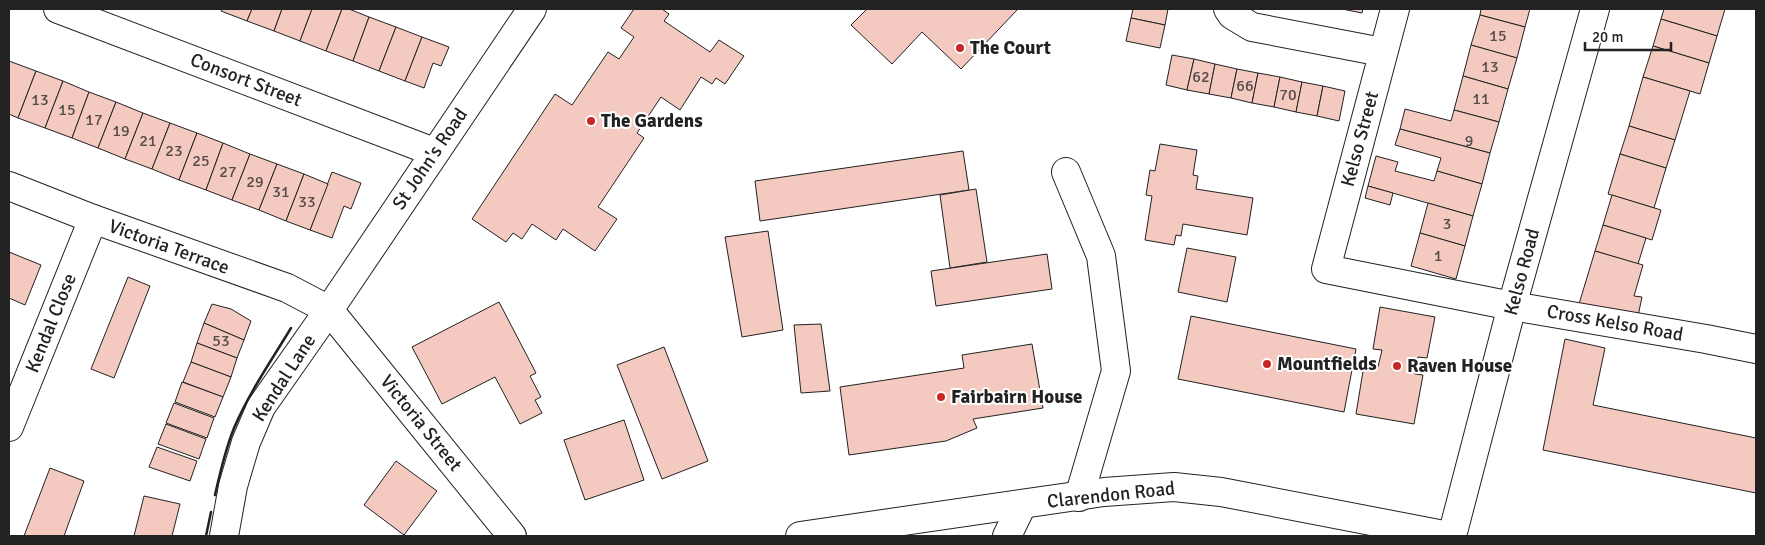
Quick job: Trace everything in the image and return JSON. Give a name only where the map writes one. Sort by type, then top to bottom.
[{"type":"street","name":"Consort Street","points":[[58,9],[434,152]]},
{"type":"street","name":"St John's Road","points":[[329,310],[532,9]]},
{"type":"street","points":[[1228,9],[1232,15],[1252,26],[1382,52]]},
{"type":"street","name":"Kelso Street","points":[[1326,269],[1382,52],[1395,9]]},
{"type":"street","name":"Kelso Road","points":[[1450,536],[1595,9]]},
{"type":"street","points":[[1066,172],[1101,256],[1116,371],[1079,496]]},
{"type":"street","name":"Victoria Terrace","points":[[9,186],[93,219],[287,288],[329,310]]},
{"type":"street","name":"Kendal Close","points":[[9,427],[15,395],[93,219]]},
{"type":"street","name":"Cross Kelso Road","points":[[1326,269],[1512,306],[1756,349]]},
{"type":"street","name":"Kendal Lane","points":[[224,536],[233,486],[246,442],[261,407],[329,310]]},
{"type":"street","name":"Victoria Street","points":[[329,310],[512,536]]},
{"type":"street","name":"Clarendon Road","points":[[800,536],[1104,492],[1174,487],[1212,491],[1450,536]]},
{"type":"street","points":[[1006,536],[1022,505]]},
{"type":"building","points":[[222,9],[252,9],[247,21],[221,11]]},
{"type":"building","points":[[252,9],[282,9],[274,31],[247,21]]},
{"type":"building","points":[[282,9],[312,9],[300,41],[274,31]]},
{"type":"building","points":[[312,9],[342,9],[326,51],[300,41]]},
{"type":"building","points":[[342,9],[349,9],[369,17],[353,61],[326,51]]},
{"type":"building","name":"The Gardens","points":[[634,9],[662,9],[669,14],[664,21],[710,52],[719,40],[744,56],[725,84],[716,78],[712,84],[701,77],[680,110],[661,97],[637,133],[644,138],[598,207],[617,219],[595,251],[563,229],[556,240],[532,224],[522,239],[513,233],[506,242],[472,219],[555,94],[572,105],[608,52],[619,59],[634,37],[621,28]]},
{"type":"building","name":"The Court","points":[[867,9],[1018,9],[961,69],[922,32],[892,64],[851,25]]},
{"type":"building","points":[[1133,9],[1168,9],[1165,25],[1131,18]]},
{"type":"building","points":[[1342,9],[1363,9],[1362,13]]},
{"type":"building","points":[[1481,9],[1530,9],[1525,27],[1480,15]]},
{"type":"building","points":[[1664,9],[1725,9],[1717,36],[1661,19]]},
{"type":"building","points":[[1480,15],[1525,27],[1517,58],[1471,45]]},
{"type":"building","points":[[369,17],[396,27],[379,71],[353,61]]},
{"type":"building","points":[[1131,18],[1165,25],[1160,48],[1126,41]]},
{"type":"building","points":[[1661,19],[1717,36],[1709,63],[1653,46]]},
{"type":"building","points":[[396,27],[422,37],[405,81],[379,71]]},
{"type":"building","points":[[422,37],[449,47],[441,66],[433,63],[424,88],[405,81]]},
{"type":"building","points":[[1471,45],[1517,58],[1508,89],[1463,76]]},
{"type":"building","points":[[1653,46],[1709,63],[1700,94],[1643,77]]},
{"type":"building","points":[[1172,55],[1194,59],[1187,90],[1166,85]]},
{"type":"building","points":[[1194,59],[1215,64],[1209,94],[1187,90]]},
{"type":"building","points":[[9,61],[36,71],[18,118],[9,114]]},
{"type":"building","points":[[1215,64],[1237,69],[1231,98],[1209,94]]},
{"type":"building","points":[[1237,69],[1258,73],[1252,103],[1231,98]]},
{"type":"building","points":[[36,71],[63,81],[45,128],[18,118]]},
{"type":"building","points":[[1258,73],[1280,77],[1274,107],[1252,103]]},
{"type":"building","points":[[1463,76],[1508,89],[1499,122],[1454,110]]},
{"type":"building","points":[[1280,77],[1302,82],[1296,112],[1274,107]]},
{"type":"building","points":[[1643,77],[1690,91],[1675,140],[1629,126]]},
{"type":"building","points":[[63,81],[89,92],[72,138],[45,128]]},
{"type":"building","points":[[1302,82],[1323,86],[1317,116],[1296,112]]},
{"type":"building","points":[[1323,86],[1345,91],[1339,121],[1317,116]]},
{"type":"building","points":[[89,92],[116,102],[98,148],[72,138]]},
{"type":"building","points":[[116,102],[143,113],[125,159],[98,148]]},
{"type":"building","points":[[1405,109],[1451,121],[1454,110],[1499,122],[1490,153],[1400,129]]},
{"type":"building","points":[[143,113],[170,123],[152,169],[125,159]]},
{"type":"building","points":[[170,123],[197,133],[179,180],[152,169]]},
{"type":"building","points":[[1629,126],[1675,140],[1666,168],[1620,154]]},
{"type":"building","points":[[1400,129],[1490,153],[1482,184],[1437,171],[1441,158],[1395,145]]},
{"type":"building","points":[[197,133],[223,143],[206,190],[179,180]]},
{"type":"building","points":[[223,143],[250,154],[232,200],[206,190]]},
{"type":"building","points":[[1160,144],[1197,150],[1193,175],[1198,176],[1196,189],[1253,198],[1247,235],[1183,224],[1181,236],[1176,235],[1174,245],[1145,240],[1152,196],[1146,195],[1150,170],[1155,171]]},
{"type":"building","points":[[963,151],[969,190],[760,221],[755,181]]},
{"type":"building","points":[[250,154],[277,164],[259,210],[232,200]]},
{"type":"building","points":[[1620,154],[1666,168],[1654,208],[1608,194]]},
{"type":"building","points":[[1376,156],[1398,162],[1395,171],[1434,181],[1437,171],[1482,184],[1473,216],[1368,186]]},
{"type":"building","points":[[277,164],[304,174],[286,221],[259,210]]},
{"type":"building","points":[[332,172],[361,183],[351,209],[344,206],[332,238],[310,230]]},
{"type":"building","points":[[304,174],[328,184],[310,230],[286,221]]},
{"type":"building","points":[[1368,186],[1393,193],[1390,205],[1365,198]]},
{"type":"building","points":[[976,189],[987,262],[950,268],[940,195]]},
{"type":"building","points":[[1612,195],[1661,210],[1652,240],[1603,225]]},
{"type":"building","points":[[1428,203],[1473,216],[1465,246],[1420,233]]},
{"type":"building","points":[[1603,225],[1646,238],[1638,264],[1595,251]]},
{"type":"building","points":[[768,231],[783,330],[742,337],[725,237]]},
{"type":"building","points":[[1420,233],[1465,246],[1456,279],[1411,266]]},
{"type":"building","points":[[1187,248],[1236,257],[1227,302],[1178,292]]},
{"type":"building","points":[[1595,251],[1643,265],[1634,296],[1642,297],[1638,316],[1579,304]]},
{"type":"building","points":[[9,252],[41,265],[25,305],[9,298]]},
{"type":"building","points":[[1047,254],[1052,289],[936,306],[931,271]]},
{"type":"building","points":[[128,277],[150,286],[114,378],[91,369]]},
{"type":"building","points":[[499,302],[536,373],[530,376],[541,397],[535,400],[542,413],[520,424],[495,377],[442,404],[412,347]]},
{"type":"building","points":[[212,304],[231,309],[251,321],[244,340],[204,323]]},
{"type":"building","name":"Raven House","points":[[1380,307],[1435,317],[1427,358],[1418,357],[1415,374],[1423,375],[1414,424],[1356,414],[1364,365],[1378,367],[1382,350],[1373,349]]},
{"type":"building","name":"Mountfields","points":[[1191,316],[1356,349],[1344,412],[1178,379]]},
{"type":"building","points":[[204,323],[244,340],[237,358],[197,343]]},
{"type":"building","points":[[821,324],[830,391],[801,393],[794,325]]},
{"type":"building","points":[[1565,339],[1605,348],[1593,405],[1756,438],[1756,493],[1543,450]]},
{"type":"building","points":[[197,343],[237,358],[231,377],[191,362]]},
{"type":"building","name":"Fairbairn House","points":[[1032,344],[1043,408],[973,419],[977,428],[946,441],[849,455],[840,387],[964,368],[962,355]]},
{"type":"building","points":[[664,347],[708,461],[662,479],[617,365]]},
{"type":"building","points":[[191,362],[231,377],[223,397],[183,382]]},
{"type":"building","points":[[182,382],[223,397],[215,417],[175,402]]},
{"type":"building","points":[[174,403],[214,418],[207,438],[166,423]]},
{"type":"building","points":[[624,420],[644,480],[585,500],[564,440]]},
{"type":"building","points":[[166,424],[206,439],[199,459],[158,444]]},
{"type":"building","points":[[157,447],[197,461],[190,481],[149,467]]},
{"type":"building","points":[[396,461],[437,491],[404,535],[364,505]]},
{"type":"building","points":[[50,468],[84,481],[64,536],[24,536]]},
{"type":"building","points":[[144,496],[180,504],[172,536],[134,536]]},
{"type":"wall","points":[[215,495],[225,453],[234,428],[253,390],[291,328]]},
{"type":"wall","points":[[206,536],[211,512]]},
{"type":"place","name":"The Court","points":[[960,48]]},
{"type":"place","name":"The Gardens","points":[[591,121]]},
{"type":"place","name":"Mountfields","points":[[1267,364]]},
{"type":"place","name":"Raven House","points":[[1397,366]]},
{"type":"place","name":"Fairbairn House","points":[[941,397]]}]
